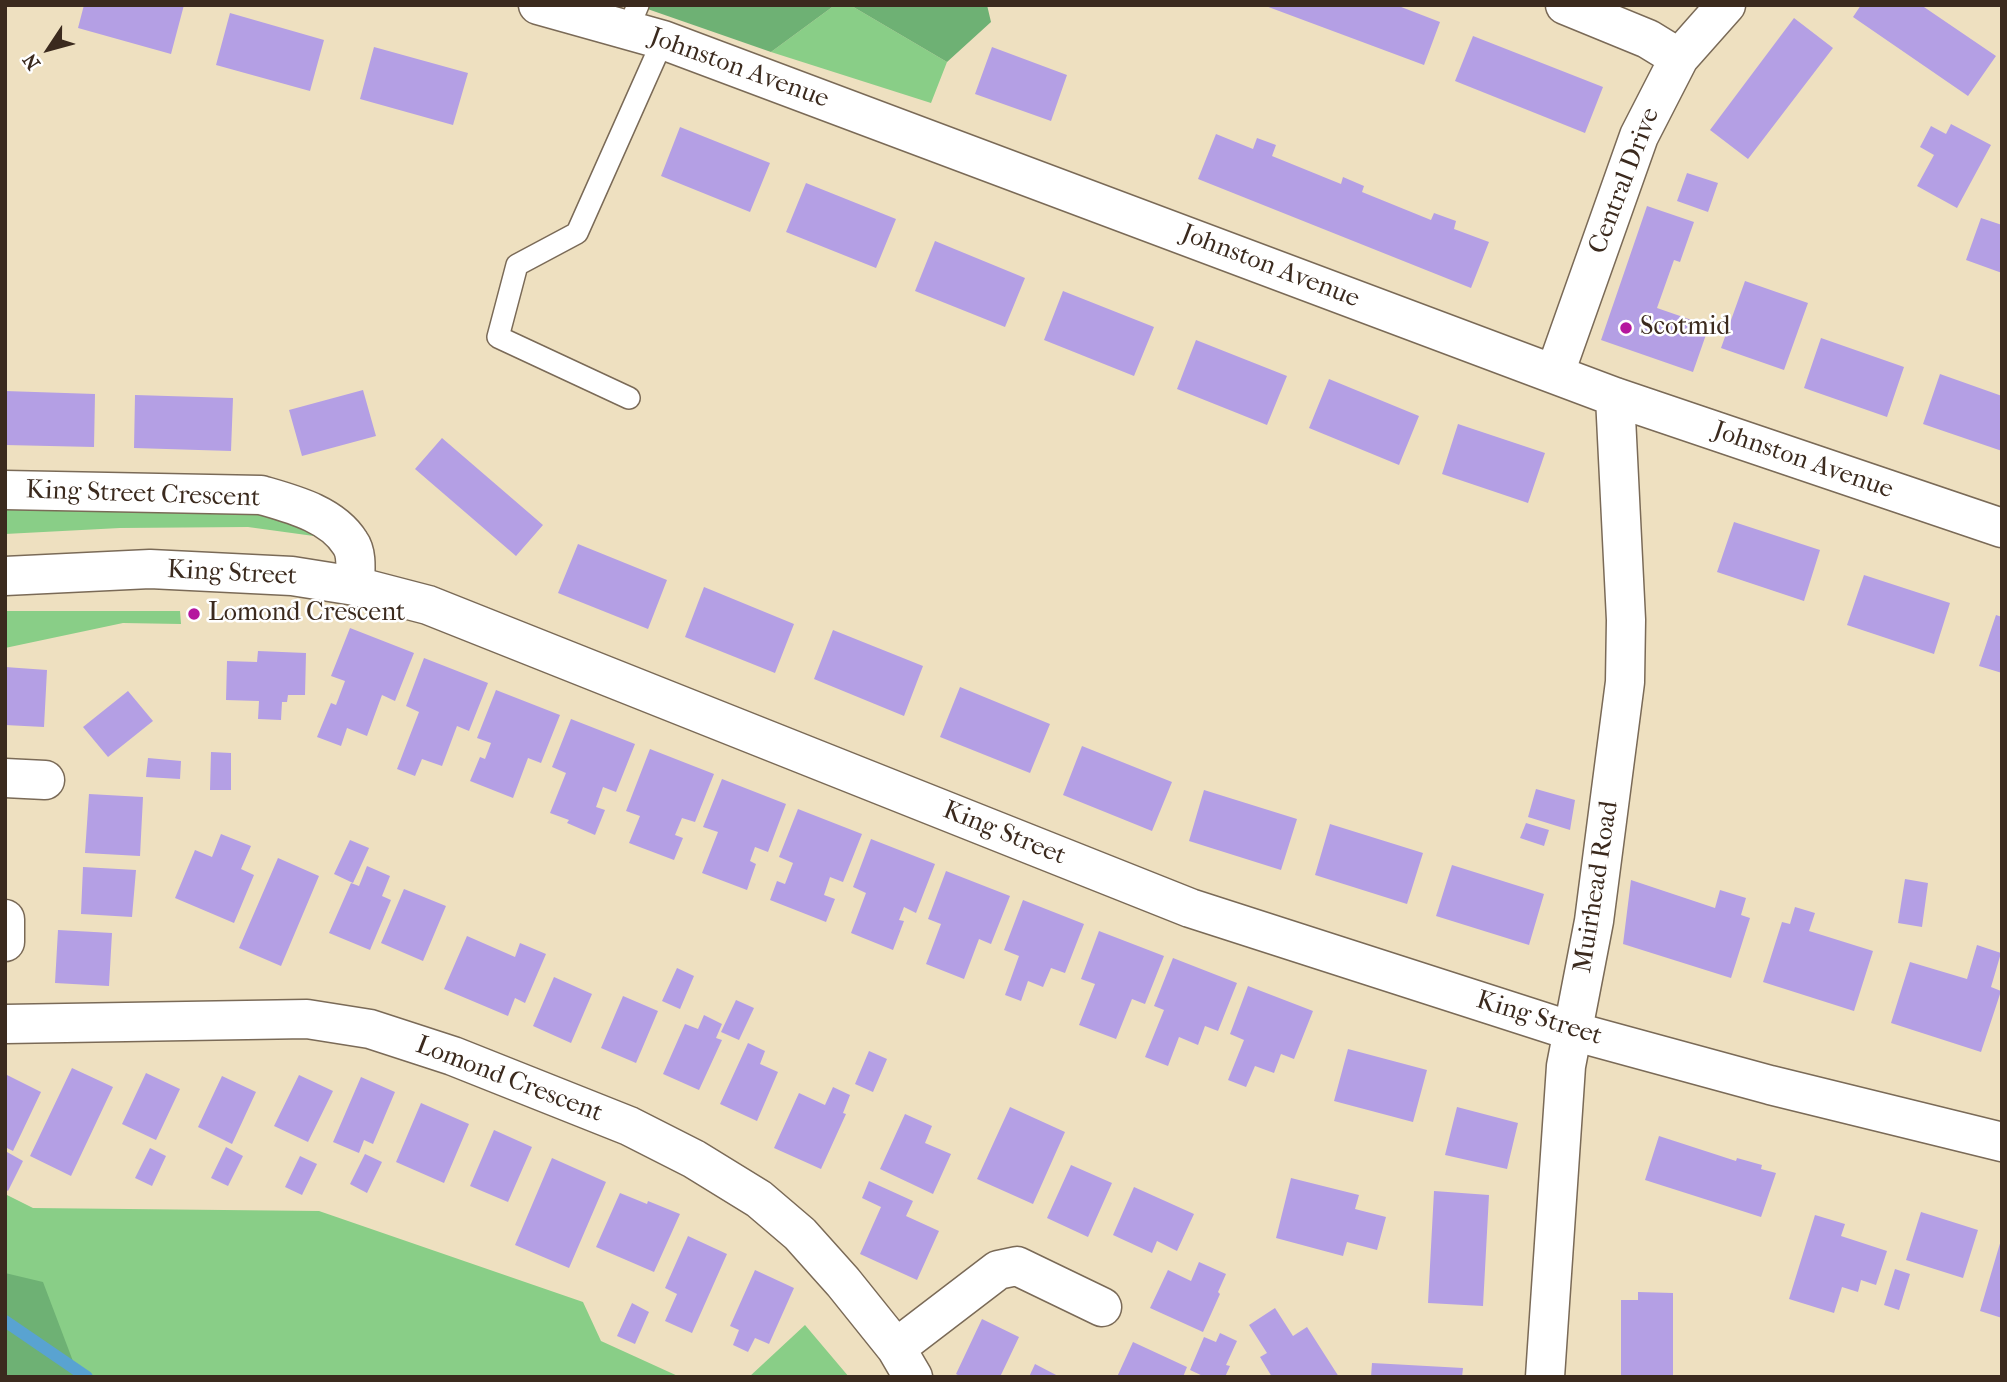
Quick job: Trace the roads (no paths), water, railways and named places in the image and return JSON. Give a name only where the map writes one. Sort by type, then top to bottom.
[{"type":"street","name":"Johnston Avenue","points":[[538,5],[643,25],[1615,397],[2002,528]]},
{"type":"street","points":[[1565,5],[1648,38],[1679,58]]},
{"type":"street","name":"Central Drive","points":[[1555,373],[1639,136],[1679,58],[1726,5]]},
{"type":"street","name":"Muirhead Road","points":[[1545,1377],[1566,1066],[1594,920],[1625,682],[1626,621],[1615,397]]},
{"type":"street","name":"King Street Crescent","points":[[5,490],[261,495],[294,504],[330,522],[351,544],[355,557],[355,586]]},
{"type":"street","name":"King Street","points":[[5,576],[149,569],[292,576],[355,586],[428,605],[1190,908],[1572,1031],[1770,1085],[2002,1142]]},
{"type":"street","points":[[5,778],[45,780]]},
{"type":"street","points":[[5,919],[5,942]]},
{"type":"street","name":"Lomond Crescent","points":[[5,1024],[307,1019],[370,1029],[453,1056],[629,1126],[694,1159],[759,1199],[800,1234],[905,1362]]},
{"type":"street","points":[[905,1362],[998,1270],[1017,1266],[1102,1307]]},
{"type":"lane","points":[[629,398],[498,337],[517,265],[577,233],[643,25]]},
{"type":"waterway","points":[[5,1321],[87,1377]]},
{"type":"place","name":"Scotmid","points":[[1626,328]]},
{"type":"place","name":"Lomond Crescent","points":[[194,614]]}]
